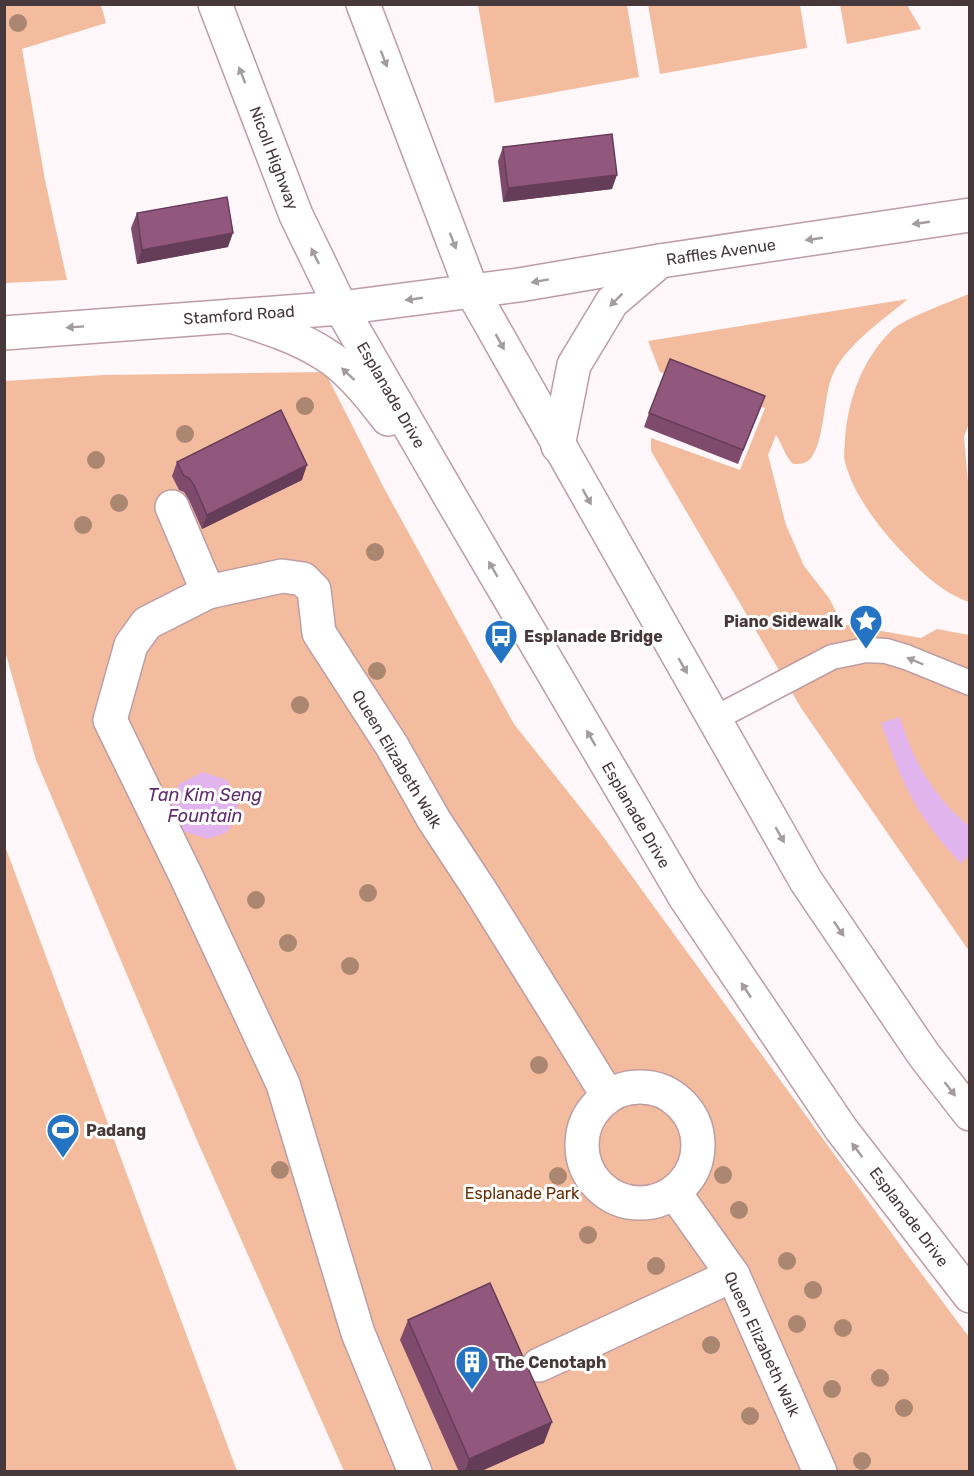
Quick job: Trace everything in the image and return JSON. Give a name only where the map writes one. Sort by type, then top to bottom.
[{"type":"main road","name":"Nicoll Highway","points":[[215,4],[296,215],[341,308]]},
{"type":"main road","points":[[363,4],[472,291],[806,880],[924,1055],[969,1114]]},
{"type":"main road","name":"Raffles Avenue","points":[[472,291],[969,215]]},
{"type":"main road","points":[[558,446],[574,365],[612,302],[660,261]]},
{"type":"main road","name":"Stamford Road","points":[[4,333],[341,308],[472,291]]},
{"type":"main road","name":"Esplanade Drive","points":[[341,308],[685,897],[841,1129],[969,1296]]},
{"type":"main road","points":[[231,316],[280,331],[327,355],[365,390],[452,500]]},
{"type":"main road","points":[[172,507],[208,592]]},
{"type":"main road","name":"Queen Elizabeth Walk","points":[[415,1472],[358,1333],[283,1084],[110,720],[131,645],[147,623],[208,592],[282,576],[303,579],[314,590],[319,633],[392,746],[434,820],[608,1096]]},
{"type":"main road","points":[[631,1087],[652,1088],[675,1098],[687,1110],[696,1130],[698,1150],[692,1170],[674,1192],[652,1202],[636,1203],[613,1197],[593,1181],[583,1160],[582,1134],[592,1110],[608,1096],[631,1087]]},
{"type":"main road","name":"Queen Elizabeth Walk","points":[[674,1192],[733,1275],[820,1472]]},
{"type":"main road","points":[[538,1365],[733,1275]]},
{"type":"lane","points":[[714,719],[832,657],[866,650],[886,651],[906,657],[969,683]]},
{"type":"green space","points":[[4,5],[101,5],[106,23],[22,49],[45,180],[67,280],[5,283]]},
{"type":"green space","points":[[478,5],[627,5],[639,77],[495,103]]},
{"type":"green space","points":[[648,5],[800,5],[807,48],[660,74]]},
{"type":"green space","points":[[840,5],[907,5],[921,29],[847,44]]},
{"type":"green space","points":[[969,294],[970,420],[964,437],[970,505],[969,602],[934,582],[895,544],[859,496],[847,470],[844,457],[849,409],[853,395],[864,367],[881,342],[891,331],[906,321]]},
{"type":"green space","points":[[908,299],[856,343],[839,363],[827,394],[819,442],[810,459],[793,464],[776,435],[768,455],[786,525],[804,566],[829,598],[842,624],[921,638],[937,629],[969,635],[969,951],[801,708],[651,451],[651,438],[740,470],[765,408],[660,372],[648,341]]},
{"type":"green space","name":"Esplanade Park","points":[[325,372],[385,490],[514,724],[599,831],[969,1337],[969,1471],[344,1471],[196,1138],[36,760],[5,651],[5,381],[104,375]]},
{"type":"green space","name":"Padang","points":[[5,846],[237,1471],[5,1471]]},
{"type":"water","points":[[900,717],[911,748],[926,777],[945,803],[969,826],[969,855],[961,864],[922,816],[896,764],[881,723]]},
{"type":"water","name":"Tan Kim Seng Fountain","points":[[203,772],[227,780],[239,803],[230,828],[224,834],[207,839],[183,831],[171,808],[179,784]]},
{"type":"building","points":[[612,134],[617,175],[508,188],[503,147]]},
{"type":"building","points":[[227,197],[233,233],[142,250],[137,213]]},
{"type":"building","points":[[670,359],[765,396],[743,450],[649,413]]},
{"type":"building","points":[[281,410],[307,465],[207,515],[194,485],[189,478],[184,476],[177,462]]},
{"type":"building","name":"The Cenotaph","points":[[490,1283],[552,1422],[469,1459],[408,1320]]},
{"type":"place","name":"Piano Sidewalk","points":[[866,650]]},
{"type":"place","name":"Esplanade Bridge","points":[[501,665]]},
{"type":"place","name":"Padang","points":[[63,1159]]},
{"type":"place","name":"The Cenotaph","points":[[472,1391]]}]
